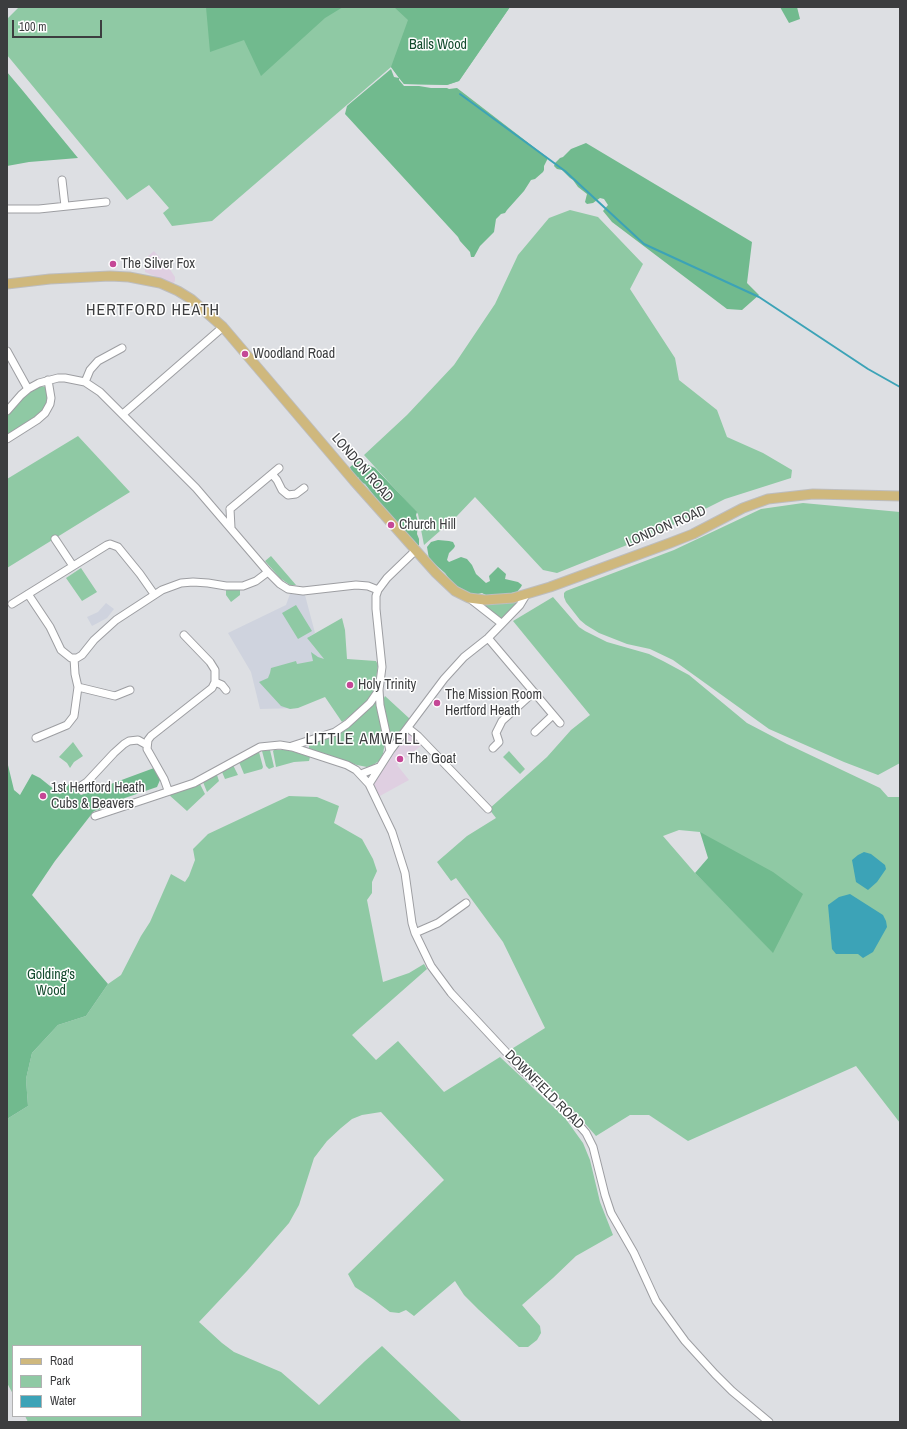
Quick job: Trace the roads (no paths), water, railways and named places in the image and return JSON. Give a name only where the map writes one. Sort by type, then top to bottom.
[{"type":"main road","name":"LONDON ROAD","points":[[7,284],[46,279],[94,276],[129,277],[160,283],[191,299],[222,327],[415,551],[449,587],[455,592],[469,598],[500,600],[526,595],[693,534],[742,508],[768,500],[819,494],[900,496]]},
{"type":"street","points":[[62,180],[65,206]]},
{"type":"street","points":[[7,210],[39,209],[106,202]]},
{"type":"street","points":[[123,414],[222,327]]},
{"type":"street","points":[[85,382],[90,370],[98,361],[122,348]]},
{"type":"street","points":[[7,351],[28,389]]},
{"type":"street","points":[[7,411],[28,389],[48,380],[66,378],[92,385],[123,414],[212,505],[268,572],[280,584],[291,590],[303,591],[356,585],[368,586],[378,590]]},
{"type":"street","points":[[7,440],[45,413],[50,404],[51,398],[48,380]]},
{"type":"street","points":[[230,509],[279,468]]},
{"type":"street","points":[[272,474],[286,494],[294,495],[304,488]]},
{"type":"street","points":[[212,505],[230,509]]},
{"type":"street","points":[[230,509],[231,528]]},
{"type":"street","points":[[55,539],[73,566]]},
{"type":"street","points":[[12,604],[107,545],[114,544],[132,563],[154,594]]},
{"type":"street","points":[[390,751],[380,705],[379,690],[382,667],[376,596],[378,590],[387,578],[415,551]]},
{"type":"street","points":[[28,594],[50,628],[61,650],[67,656],[74,658],[82,655],[94,640],[116,620],[154,594],[170,586],[181,583],[200,582],[226,586],[243,586],[256,581],[268,572]]},
{"type":"street","points":[[369,784],[390,751],[444,679],[464,657],[488,638],[520,604],[526,595]]},
{"type":"street","points":[[469,598],[501,623]]},
{"type":"street","points":[[168,790],[164,779],[148,752],[147,745],[151,736],[212,688],[216,677],[213,666],[184,635]]},
{"type":"street","points":[[488,638],[560,723]]},
{"type":"street","points":[[36,738],[63,727],[72,720],[78,687],[74,658]]},
{"type":"street","points":[[215,682],[222,685],[226,690]]},
{"type":"street","points":[[78,687],[109,696],[115,696],[130,690]]},
{"type":"street","points":[[292,747],[335,732],[347,724],[370,703],[379,690]]},
{"type":"street","points":[[493,748],[499,742],[496,733],[502,722],[534,692]]},
{"type":"street","points":[[535,732],[553,715]]},
{"type":"street","points":[[408,728],[418,736],[488,809]]},
{"type":"street","points":[[81,786],[87,782],[124,744],[129,741],[138,740],[147,745]]},
{"type":"street","points":[[96,816],[200,780],[256,748],[280,745],[292,747],[347,765],[361,774],[379,767]]},
{"type":"street","name":"DOWNFIELD ROAD","points":[[361,774],[369,784],[392,832],[405,873],[412,923],[415,933],[431,966],[451,993],[522,1069],[566,1110],[586,1133],[593,1147],[604,1195],[611,1213],[634,1253],[656,1301],[685,1341],[715,1374],[732,1391],[770,1422]]},
{"type":"street","points":[[415,933],[438,923],[466,903]]},
{"type":"water","points":[[864,852],[871,854],[885,865],[886,869],[877,882],[868,890],[856,882],[852,860]]},
{"type":"water","points":[[850,894],[883,915],[886,921],[887,927],[873,952],[863,958],[858,954],[836,954],[832,949],[828,905],[839,897]]},
{"type":"waterway","points":[[460,94],[565,171],[644,244],[759,297],[868,369],[900,387]]},
{"type":"place","name":"The Silver Fox","points":[[113,264]]},
{"type":"place","name":"Woodland Road","points":[[245,354]]},
{"type":"place","name":"Church Hill","points":[[391,525]]},
{"type":"place","name":"Holy Trinity","points":[[350,685]]},
{"type":"place","name":"The Mission Room Hertford Heath","points":[[437,703]]},
{"type":"place","name":"The Goat","points":[[400,759]]},
{"type":"place","name":"1st Hertford Heath Cubs & Beavers","points":[[43,796]]},
{"type":"district","name":"HERTFORD HEATH","points":[[153,311]]},
{"type":"district","name":"LITTLE AMWELL","points":[[363,740]]},
{"type":"park label","name":"Balls Wood","points":[[438,45]]},
{"type":"park label","name":"Golding's Wood","points":[[51,984]]}]
